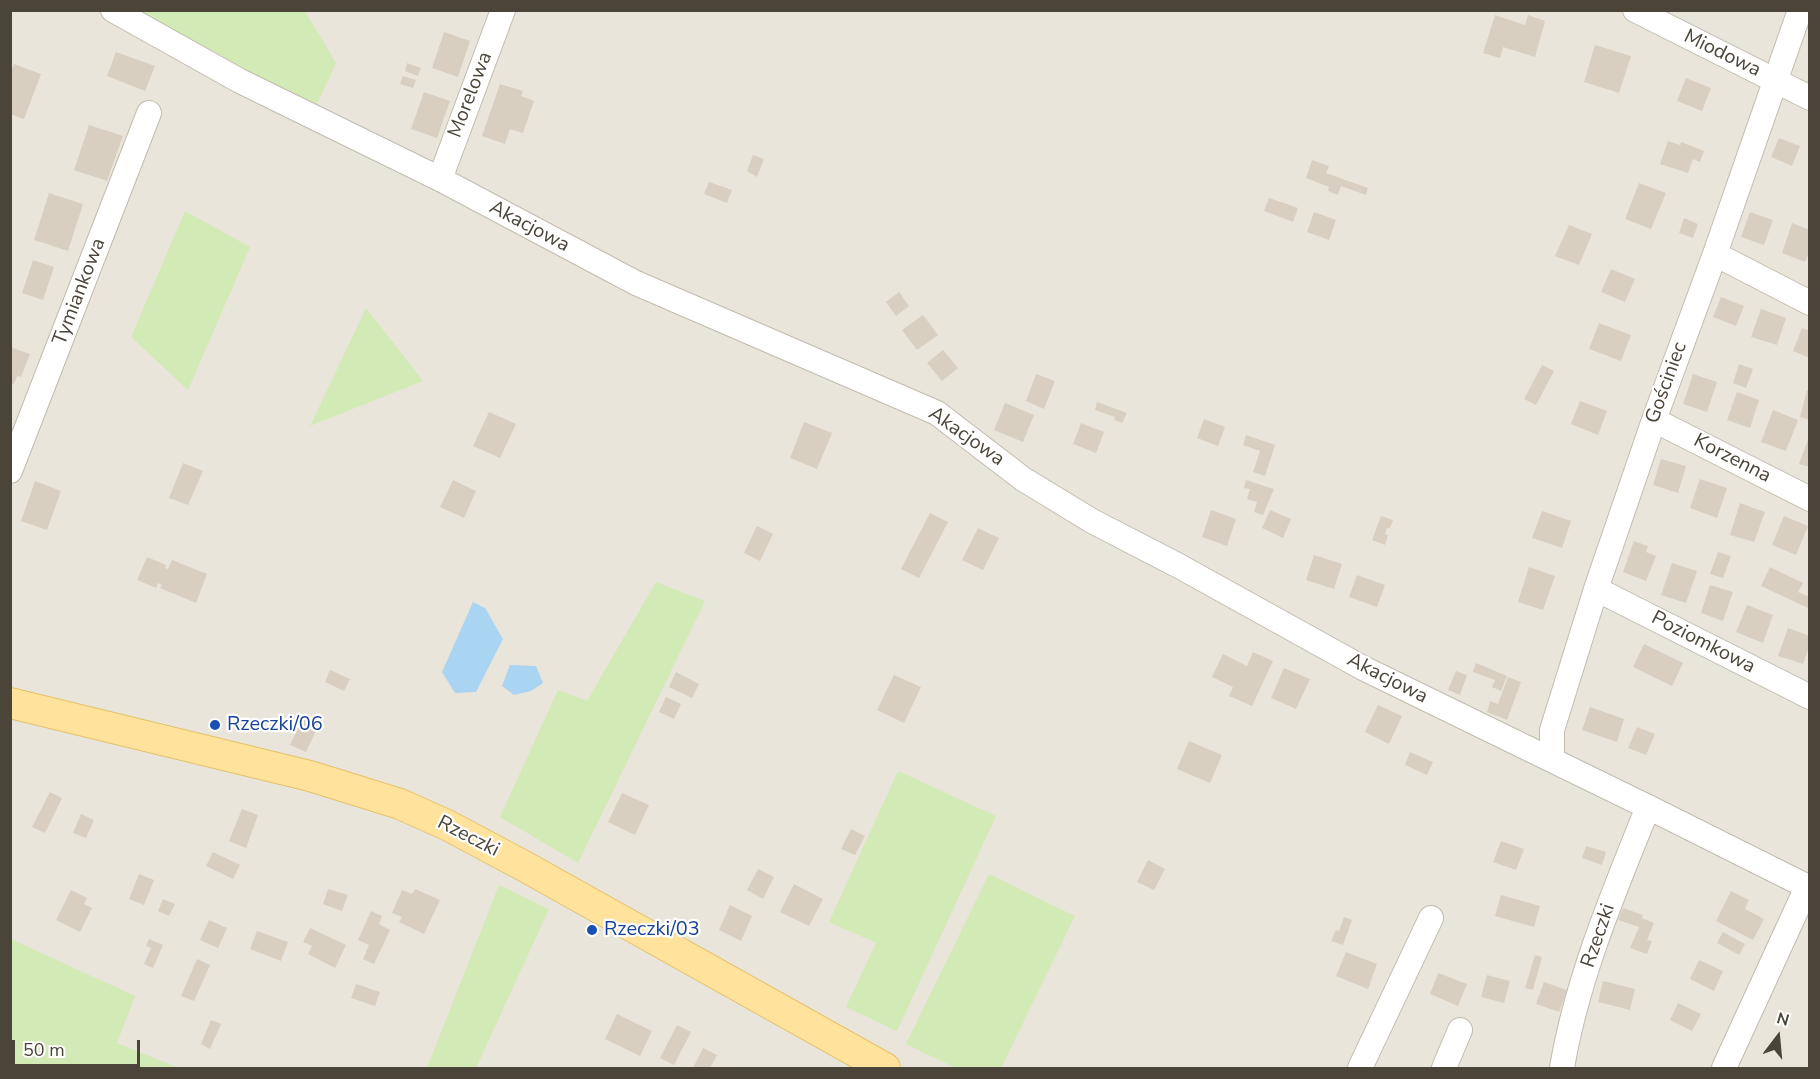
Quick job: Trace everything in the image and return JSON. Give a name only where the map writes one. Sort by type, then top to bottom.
[{"type":"main road","name":"Rzeczki","points":[[10,703],[310,776],[400,804],[447,825],[524,866],[885,1068]]},
{"type":"street","name":"Akacjowa","points":[[113,10],[240,81],[440,179],[636,283],[937,413],[1023,479],[1092,521],[1179,566],[1363,668],[1808,888],[1724,1068]]},
{"type":"street","name":"Morelowa","points":[[440,179],[503,10]]},
{"type":"street","name":"Miodowa","points":[[1635,10],[1809,98]]},
{"type":"street","name":"Gościniec","points":[[1552,760],[1552,730],[1596,590],[1800,10]]},
{"type":"street","name":"Tymiankowa","points":[[10,471],[149,113]]},
{"type":"street","points":[[1715,254],[1809,303]]},
{"type":"street","name":"Korzenna","points":[[1654,420],[1809,499]]},
{"type":"street","name":"Poziomkowa","points":[[1596,590],[1809,697]]},
{"type":"street","name":"Rzeczki","points":[[1562,1068],[1576,1002],[1620,877],[1648,807]]},
{"type":"street","points":[[1360,1068],[1431,918]]},
{"type":"street","points":[[1444,1068],[1460,1030]]},
{"type":"shaded area","points":[[11,11],[1809,11],[1809,1068],[11,1068]]},
{"type":"green space","points":[[113,11],[305,11],[336,63],[311,117]]},
{"type":"green space","points":[[185,211],[250,247],[188,390],[131,337]]},
{"type":"green space","points":[[366,308],[423,381],[310,426]]},
{"type":"green space","points":[[656,582],[705,601],[578,863],[500,817],[558,690],[587,701]]},
{"type":"green space","points":[[898,771],[996,816],[897,1031],[846,1007],[876,943],[829,922]]},
{"type":"green space","points":[[989,874],[1075,916],[1001,1068],[956,1068],[906,1044]]},
{"type":"green space","points":[[499,885],[549,909],[476,1068],[427,1068]]},
{"type":"green space","points":[[11,939],[135,996],[117,1043],[179,1068],[11,1068]]},
{"type":"water","points":[[473,602],[485,608],[503,639],[476,692],[455,693],[442,672]]},
{"type":"water","points":[[510,665],[536,666],[543,683],[531,691],[514,695],[502,686]]},
{"type":"building","points":[[1495,15],[1525,25],[1528,15],[1545,21],[1535,57],[1503,47],[1500,58],[1483,53]]},
{"type":"building","points":[[444,32],[470,41],[458,77],[432,68]]},
{"type":"building","points":[[1595,45],[1631,56],[1619,93],[1584,82]]},
{"type":"building","points":[[116,52],[155,66],[145,91],[107,76]]},
{"type":"building","points":[[407,63],[421,68],[418,76],[405,71]]},
{"type":"building","points":[[14,64],[41,74],[24,119],[10,114],[10,73]]},
{"type":"building","points":[[403,76],[416,80],[413,88],[400,84]]},
{"type":"building","points":[[1686,78],[1711,88],[1702,111],[1677,101]]},
{"type":"building","points":[[500,84],[523,91],[521,96],[534,101],[523,133],[510,129],[505,144],[482,136]]},
{"type":"building","points":[[424,92],[450,101],[437,138],[411,129]]},
{"type":"building","points":[[89,125],[123,136],[107,181],[74,170]]},
{"type":"building","points":[[1779,138],[1800,146],[1792,166],[1771,157]]},
{"type":"building","points":[[1668,141],[1680,145],[1681,142],[1704,151],[1700,162],[1693,159],[1688,173],[1660,164]]},
{"type":"building","points":[[753,155],[764,159],[757,177],[747,171]]},
{"type":"building","points":[[1312,160],[1329,166],[1326,173],[1368,188],[1366,195],[1341,186],[1338,195],[1328,191],[1329,187],[1306,178]]},
{"type":"building","points":[[709,182],[732,190],[727,203],[704,194]]},
{"type":"building","points":[[1639,183],[1666,193],[1651,229],[1625,219]]},
{"type":"building","points":[[49,193],[83,204],[68,251],[34,240]]},
{"type":"building","points":[[1269,198],[1298,208],[1293,222],[1264,211]]},
{"type":"building","points":[[1314,212],[1336,220],[1329,240],[1307,232]]},
{"type":"building","points":[[1750,212],[1773,220],[1764,245],[1741,237]]},
{"type":"building","points":[[1684,218],[1698,224],[1693,238],[1679,233]]},
{"type":"building","points":[[1792,223],[1810,230],[1810,250],[1805,262],[1782,253]]},
{"type":"building","points":[[1569,225],[1592,234],[1579,265],[1555,256]]},
{"type":"building","points":[[33,260],[54,267],[43,300],[22,293]]},
{"type":"building","points":[[1611,269],[1635,279],[1625,302],[1601,292]]},
{"type":"building","points":[[899,292],[909,306],[896,316],[886,302]]},
{"type":"building","points":[[1721,297],[1744,306],[1736,326],[1713,317]]},
{"type":"building","points":[[1761,309],[1786,318],[1777,345],[1751,337]]},
{"type":"building","points":[[923,315],[938,335],[917,350],[902,330]]},
{"type":"building","points":[[1599,323],[1631,335],[1621,361],[1589,349]]},
{"type":"building","points":[[1802,328],[1810,331],[1810,358],[1793,351]]},
{"type":"building","points":[[10,347],[30,354],[21,377],[17,376],[14,384],[10,383]]},
{"type":"building","points":[[943,350],[958,368],[942,381],[927,363]]},
{"type":"building","points":[[1739,364],[1753,369],[1746,388],[1733,383]]},
{"type":"building","points":[[1542,365],[1554,371],[1536,405],[1524,399]]},
{"type":"building","points":[[1036,374],[1055,381],[1044,409],[1026,401]]},
{"type":"building","points":[[1693,374],[1717,382],[1707,412],[1683,404]]},
{"type":"building","points":[[1807,390],[1810,391],[1810,420],[1800,417]]},
{"type":"building","points":[[1737,392],[1759,400],[1750,428],[1727,420]]},
{"type":"building","points":[[1580,401],[1607,411],[1598,435],[1571,424]]},
{"type":"building","points":[[1097,402],[1127,413],[1122,423],[1114,420],[1115,417],[1095,410]]},
{"type":"building","points":[[1005,403],[1034,415],[1023,442],[994,430]]},
{"type":"building","points":[[1773,410],[1798,420],[1786,451],[1761,442]]},
{"type":"building","points":[[489,412],[516,424],[500,458],[473,446]]},
{"type":"building","points":[[1204,419],[1225,427],[1218,446],[1197,438]]},
{"type":"building","points":[[804,422],[832,433],[817,469],[790,458]]},
{"type":"building","points":[[1081,423],[1104,432],[1096,453],[1073,444]]},
{"type":"building","points":[[1246,435],[1275,445],[1265,476],[1253,472],[1260,451],[1243,445]]},
{"type":"building","points":[[1810,437],[1810,467],[1799,464]]},
{"type":"building","points":[[1661,459],[1686,466],[1678,493],[1653,485]]},
{"type":"building","points":[[183,463],[203,471],[188,505],[169,498]]},
{"type":"building","points":[[1700,479],[1727,488],[1717,518],[1690,508]]},
{"type":"building","points":[[453,480],[476,491],[464,518],[440,507]]},
{"type":"building","points":[[1246,480],[1274,489],[1263,515],[1254,512],[1257,502],[1247,499],[1250,489],[1244,488]]},
{"type":"building","points":[[35,481],[61,491],[47,530],[21,521]]},
{"type":"building","points":[[1740,503],[1765,512],[1754,542],[1730,535]]},
{"type":"building","points":[[1211,510],[1236,519],[1227,546],[1202,537]]},
{"type":"building","points":[[1270,510],[1291,519],[1283,538],[1262,528]]},
{"type":"building","points":[[1542,511],[1571,521],[1562,548],[1532,538]]},
{"type":"building","points":[[930,513],[948,522],[919,578],[901,569]]},
{"type":"building","points":[[1381,516],[1393,520],[1385,534],[1388,535],[1385,545],[1372,540]]},
{"type":"building","points":[[1784,516],[1808,526],[1796,555],[1772,545]]},
{"type":"building","points":[[757,526],[773,534],[760,561],[744,553]]},
{"type":"building","points":[[978,528],[999,538],[983,570],[962,560]]},
{"type":"building","points":[[1634,541],[1648,546],[1646,552],[1656,556],[1646,581],[1623,572]]},
{"type":"building","points":[[1718,552],[1731,556],[1723,578],[1710,574]]},
{"type":"building","points":[[1314,555],[1342,564],[1334,589],[1306,580]]},
{"type":"building","points":[[147,557],[166,565],[165,568],[168,569],[172,560],[207,574],[196,603],[160,588],[162,585],[158,583],[156,588],[137,580]]},
{"type":"building","points":[[1672,563],[1697,571],[1686,603],[1661,595]]},
{"type":"building","points":[[1529,567],[1555,576],[1543,610],[1518,602]]},
{"type":"building","points":[[1770,567],[1803,583],[1798,592],[1810,597],[1810,609],[1761,586]]},
{"type":"building","points":[[1357,575],[1385,585],[1377,607],[1349,597]]},
{"type":"building","points":[[1710,585],[1733,592],[1723,621],[1701,613]]},
{"type":"building","points":[[1747,605],[1773,615],[1763,643],[1736,632]]},
{"type":"building","points":[[1788,628],[1810,636],[1810,644],[1803,664],[1778,656]]},
{"type":"building","points":[[1644,644],[1683,663],[1672,686],[1633,667]]},
{"type":"building","points":[[1253,652],[1273,661],[1252,706],[1229,696],[1233,687],[1212,677],[1223,654],[1247,666]]},
{"type":"building","points":[[1476,663],[1507,676],[1501,691],[1492,687],[1495,680],[1473,672]]},
{"type":"building","points":[[1284,668],[1310,679],[1296,709],[1271,698]]},
{"type":"building","points":[[330,670],[350,679],[344,691],[325,682]]},
{"type":"building","points":[[1456,671],[1467,675],[1460,695],[1448,690]]},
{"type":"building","points":[[676,672],[699,684],[692,698],[669,687]]},
{"type":"building","points":[[894,675],[921,687],[904,723],[877,710]]},
{"type":"building","points":[[1508,677],[1521,682],[1507,720],[1487,712],[1490,701],[1498,704]]},
{"type":"building","points":[[666,697],[681,704],[674,719],[659,712]]},
{"type":"building","points":[[1378,705],[1402,716],[1389,744],[1365,732]]},
{"type":"building","points":[[1590,707],[1624,719],[1617,742],[1582,730]]},
{"type":"building","points":[[304,715],[320,722],[306,752],[290,745]]},
{"type":"building","points":[[1637,727],[1655,734],[1646,755],[1628,748]]},
{"type":"building","points":[[1189,741],[1222,755],[1210,783],[1177,769]]},
{"type":"building","points":[[1410,752],[1433,762],[1427,775],[1405,765]]},
{"type":"building","points":[[50,792],[62,798],[45,833],[32,827]]},
{"type":"building","points":[[622,793],[649,805],[635,835],[608,822]]},
{"type":"building","points":[[242,809],[258,815],[246,848],[229,841]]},
{"type":"building","points":[[81,814],[94,820],[86,838],[73,833]]},
{"type":"building","points":[[851,829],[865,836],[855,855],[841,849]]},
{"type":"building","points":[[1501,841],[1524,849],[1516,870],[1493,862]]},
{"type":"building","points":[[1586,846],[1606,852],[1602,865],[1582,858]]},
{"type":"building","points":[[213,852],[240,865],[233,879],[206,866]]},
{"type":"building","points":[[1148,860],[1165,869],[1154,890],[1137,882]]},
{"type":"building","points":[[758,869],[774,877],[763,899],[747,890]]},
{"type":"building","points":[[139,874],[154,880],[144,905],[129,899]]},
{"type":"building","points":[[794,884],[823,899],[809,926],[780,912]]},
{"type":"building","points":[[328,889],[348,895],[342,911],[323,904]]},
{"type":"building","points":[[415,889],[440,900],[424,934],[399,922],[402,917],[392,913],[402,890],[412,894]]},
{"type":"building","points":[[71,890],[87,898],[84,904],[92,908],[80,932],[56,920]]},
{"type":"building","points":[[1731,891],[1749,900],[1745,909],[1764,919],[1753,940],[1716,921]]},
{"type":"building","points":[[1501,895],[1540,906],[1534,927],[1495,916]]},
{"type":"building","points":[[163,899],[175,904],[169,916],[158,911]]},
{"type":"building","points":[[730,905],[752,916],[741,941],[719,930]]},
{"type":"building","points":[[1623,908],[1643,915],[1642,918],[1654,923],[1647,940],[1652,941],[1647,954],[1630,948],[1639,927],[1618,920]]},
{"type":"building","points":[[371,911],[382,916],[379,924],[390,930],[374,964],[363,959],[369,945],[358,940]]},
{"type":"building","points":[[1344,917],[1352,920],[1343,945],[1331,941],[1336,930],[1339,931]]},
{"type":"building","points":[[209,920],[227,928],[218,948],[200,940]]},
{"type":"building","points":[[310,928],[346,945],[335,968],[308,954],[312,946],[303,942]]},
{"type":"building","points":[[257,931],[288,942],[281,961],[250,949]]},
{"type":"building","points":[[1723,932],[1745,944],[1739,955],[1717,943]]},
{"type":"building","points":[[149,939],[163,945],[153,968],[144,964],[151,948],[146,946]]},
{"type":"building","points":[[1346,952],[1377,964],[1368,989],[1336,976]]},
{"type":"building","points":[[1535,955],[1542,957],[1533,990],[1525,988]]},
{"type":"building","points":[[197,959],[210,965],[194,1001],[181,996]]},
{"type":"building","points":[[1699,960],[1723,971],[1714,991],[1690,979]]},
{"type":"building","points":[[1438,973],[1467,984],[1458,1006],[1430,994]]},
{"type":"building","points":[[1487,975],[1510,981],[1504,1003],[1481,997]]},
{"type":"building","points":[[1603,981],[1635,989],[1630,1010],[1598,1002]]},
{"type":"building","points":[[1544,982],[1567,990],[1559,1012],[1536,1004]]},
{"type":"building","points":[[356,984],[380,992],[375,1006],[351,998]]},
{"type":"building","points":[[1678,1003],[1701,1014],[1692,1031],[1670,1020]]},
{"type":"building","points":[[617,1014],[652,1031],[640,1056],[605,1039]]},
{"type":"building","points":[[211,1020],[221,1024],[210,1049],[201,1044]]},
{"type":"building","points":[[677,1025],[691,1032],[674,1065],[660,1058]]},
{"type":"building","points":[[703,1048],[717,1055],[710,1068],[693,1068]]},
{"type":"place","name":"Rzeczki/06","points":[[215,725]]},
{"type":"place","name":"Rzeczki/03","points":[[592,930]]}]
